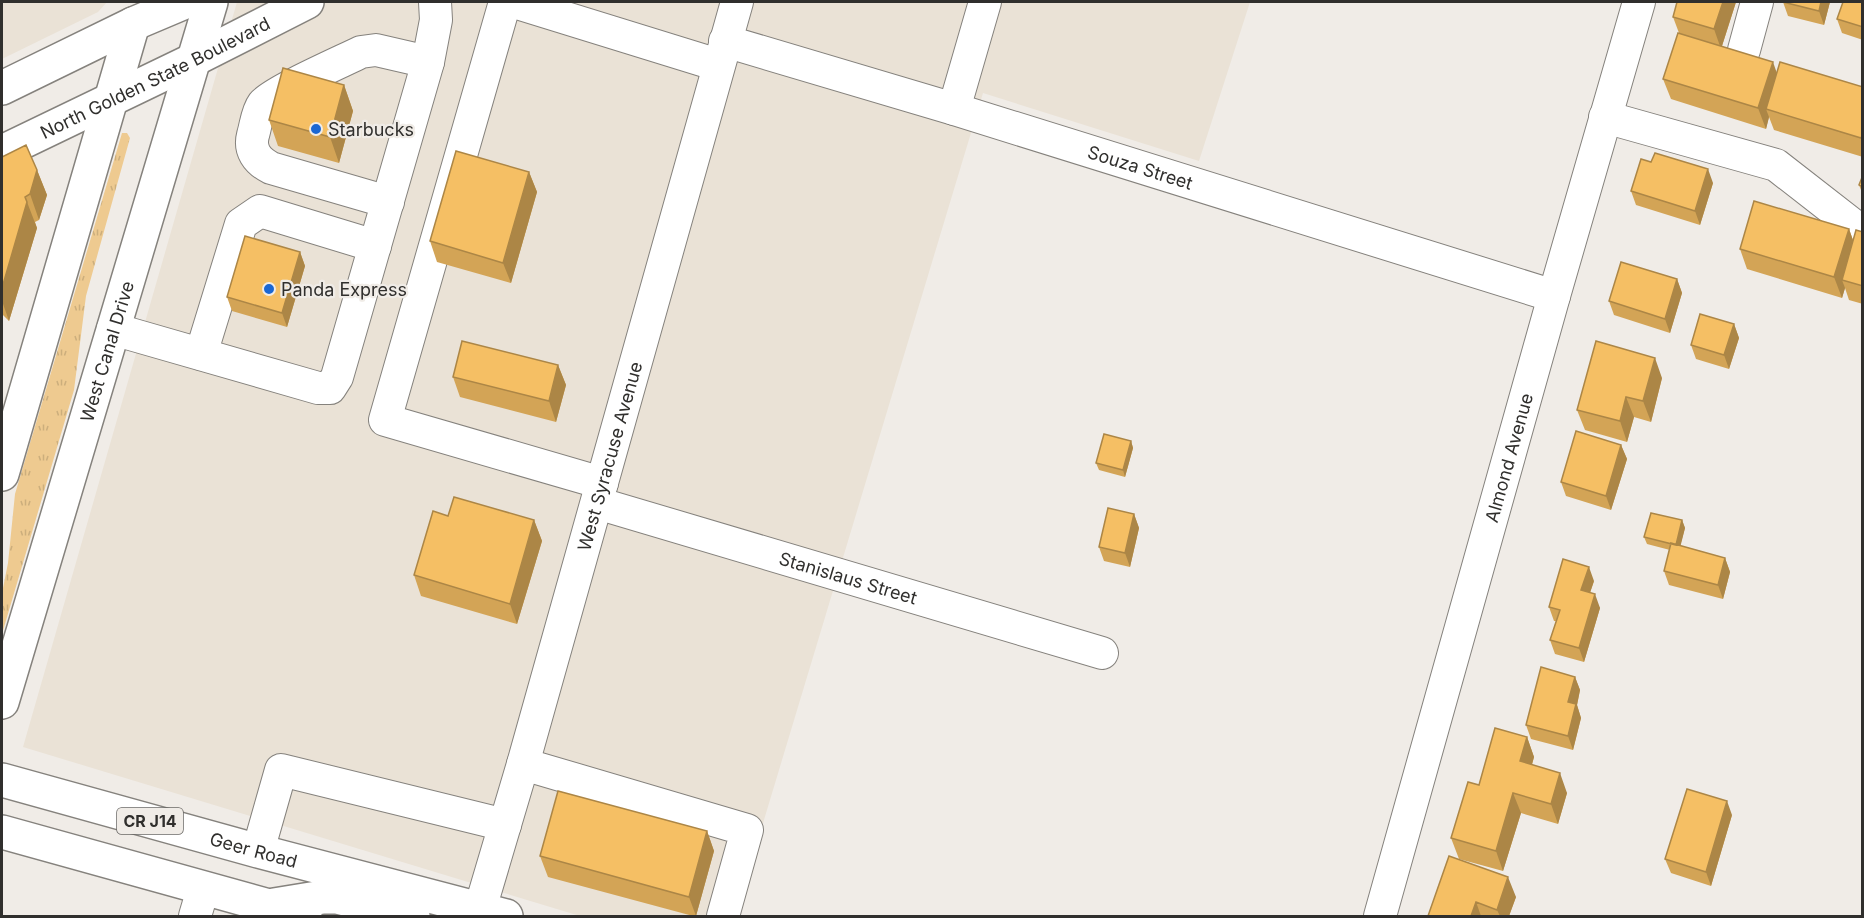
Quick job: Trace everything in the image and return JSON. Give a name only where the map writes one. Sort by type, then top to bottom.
[{"type":"main road","points":[[2,88],[137,13],[185,2]]},
{"type":"main road","name":"West Canal Drive","points":[[2,702],[211,2]]},
{"type":"main road","name":"North Golden State Boulevard","points":[[2,152],[194,60],[307,2]]},
{"type":"main road","points":[[2,474],[137,13]]},
{"type":"main road","name":"Geer Road","points":[[2,780],[488,914]]},
{"type":"main road","points":[[2,832],[199,903],[266,906],[337,897],[413,916]]},
{"type":"main road","points":[[266,906],[305,916]]},
{"type":"street","name":"Stanislaus Street","points":[[505,2],[385,420],[599,493],[1102,653]]},
{"type":"street","name":"Souza Street","points":[[514,2],[954,109],[1554,296]]},
{"type":"street","name":"West Syracuse Avenue","points":[[488,914],[505,825],[737,2]]},
{"type":"street","points":[[954,109],[985,2]]},
{"type":"street","name":"Almond Avenue","points":[[1380,916],[1639,2]]},
{"type":"street","points":[[1744,50],[1757,2]]},
{"type":"street","points":[[113,329],[318,388],[330,388],[337,377],[428,62],[436,20],[435,3]]},
{"type":"street","points":[[388,202],[265,165],[254,153],[251,144],[260,110],[271,97],[365,50],[390,52],[428,62]]},
{"type":"street","points":[[1605,117],[1776,165],[1863,232]]},
{"type":"street","points":[[201,354],[241,224],[260,211],[375,246]]},
{"type":"street","points":[[524,764],[747,830],[723,916]]},
{"type":"street","points":[[258,851],[281,770],[505,825]]},
{"type":"shaded area","points":[[2,2],[107,2],[98,12],[2,59]]},
{"type":"shaded area","points":[[237,2],[1250,2],[1199,161],[983,93],[735,916],[580,916],[23,747]]},
{"type":"green space","points":[[122,133],[127,133],[130,138],[86,296],[74,390],[2,634],[2,593],[8,563],[15,494]]},
{"type":"building","points":[[1677,2],[1723,2],[1714,29],[1673,17]]},
{"type":"building","points":[[1783,2],[1821,2],[1819,11]]},
{"type":"building","points":[[1843,2],[1863,2],[1863,27],[1837,19]]},
{"type":"building","points":[[1678,33],[1773,62],[1758,108],[1663,79]]},
{"type":"building","points":[[1780,62],[1863,87],[1863,133],[1861,138],[1766,109]]},
{"type":"building","points":[[283,68],[344,85],[330,137],[269,120]]},
{"type":"building","points":[[26,145],[37,170],[30,194],[25,197],[27,202],[2,288],[2,157]]},
{"type":"building","points":[[456,151],[529,172],[503,263],[430,241]]},
{"type":"building","points":[[1655,153],[1708,169],[1695,211],[1631,191],[1641,159],[1651,162]]},
{"type":"building","points":[[1863,175],[1863,187],[1859,185]]},
{"type":"building","points":[[1754,201],[1849,229],[1834,277],[1740,249]]},
{"type":"building","points":[[1856,230],[1863,232],[1863,286],[1842,280]]},
{"type":"building","name":"Panda Express","points":[[245,236],[300,252],[282,313],[227,297]]},
{"type":"building","points":[[1621,262],[1677,279],[1665,319],[1609,301]]},
{"type":"building","points":[[1700,314],[1734,324],[1724,355],[1691,345]]},
{"type":"building","points":[[462,341],[558,365],[549,401],[453,377]]},
{"type":"building","points":[[1596,341],[1655,358],[1643,401],[1626,397],[1620,421],[1577,410]]},
{"type":"building","points":[[1576,431],[1621,445],[1606,496],[1561,482]]},
{"type":"building","points":[[1104,434],[1131,441],[1123,470],[1096,463]]},
{"type":"building","points":[[454,497],[534,520],[510,604],[414,575],[433,511],[448,516]]},
{"type":"building","points":[[1108,508],[1134,514],[1125,553],[1099,547]]},
{"type":"building","points":[[1651,513],[1682,520],[1676,545],[1644,537]]},
{"type":"building","points":[[1671,543],[1725,558],[1718,585],[1664,571]]},
{"type":"building","points":[[1563,559],[1589,567],[1581,590],[1595,594],[1579,648],[1550,640],[1560,610],[1549,607]]},
{"type":"building","points":[[1541,667],[1575,677],[1568,702],[1576,704],[1568,736],[1526,725]]},
{"type":"building","points":[[1495,728],[1527,737],[1520,761],[1560,773],[1551,804],[1513,793],[1496,851],[1451,838],[1468,782],[1479,785]]},
{"type":"building","points":[[1687,789],[1727,801],[1706,872],[1665,859]]},
{"type":"building","points":[[558,791],[707,831],[689,897],[540,856]]},
{"type":"building","points":[[1449,856],[1508,877],[1497,910],[1476,902],[1471,916],[1428,916]]},
{"type":"place","name":"Starbucks","points":[[316,129]]},
{"type":"place","name":"Panda Express","points":[[269,289]]}]
